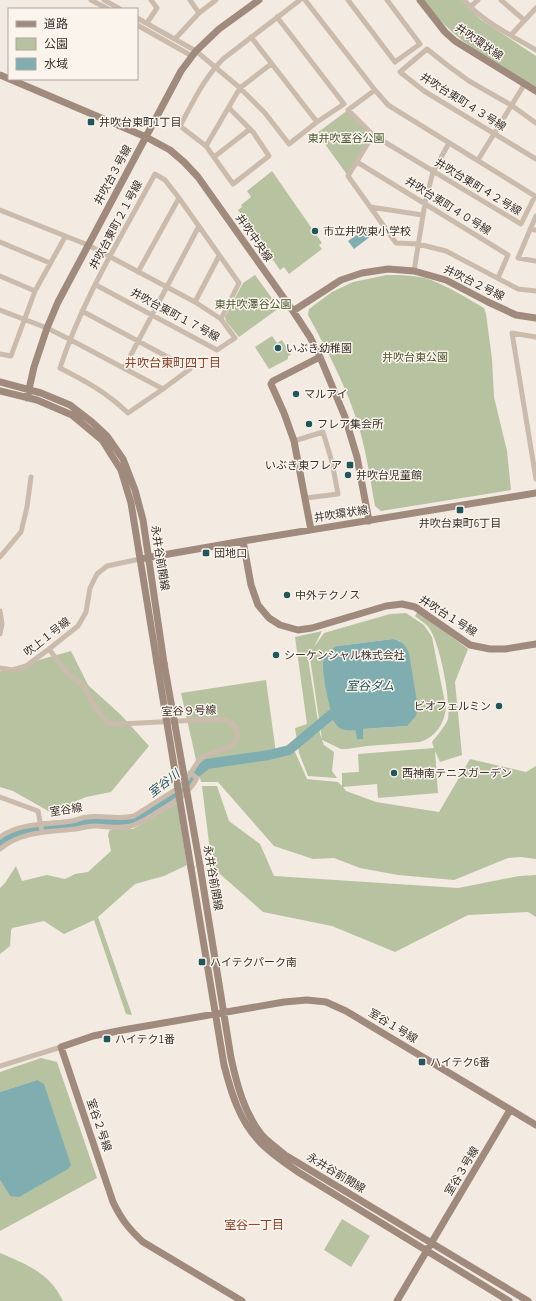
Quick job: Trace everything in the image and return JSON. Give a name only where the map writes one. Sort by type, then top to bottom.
[{"type":"street","points":[[91,0],[106,8]]},
{"type":"street","points":[[104,0],[118,8]]},
{"type":"street","points":[[147,23],[157,8],[151,0]]},
{"type":"street","points":[[190,0],[199,12]]},
{"type":"street","points":[[174,39],[199,12],[216,0]]},
{"type":"street","name":"井吹台３号線","points":[[27,398],[34,367],[47,328],[58,302],[181,71],[194,54],[218,29],[259,0]]},
{"type":"street","points":[[229,108],[250,129],[269,156],[233,184],[206,146],[180,126],[202,85],[215,67],[250,37],[300,0]]},
{"type":"street","name":"井吹台東町４２号線","points":[[305,0],[388,105],[535,196],[521,224],[373,136],[348,110],[375,90]]},
{"type":"street","points":[[348,0],[396,62],[420,44],[387,0]]},
{"type":"street","name":"井吹環状線","points":[[420,0],[445,32],[455,41],[536,91]]},
{"type":"street","points":[[464,0],[487,21],[536,50]]},
{"type":"street","points":[[470,7],[478,0]]},
{"type":"street","points":[[501,0],[524,20]]},
{"type":"street","points":[[511,35],[536,8]]},
{"type":"street","points":[[138,26],[194,54],[215,67],[240,88],[265,113],[289,144],[317,122],[344,104],[277,17]]},
{"type":"street","points":[[138,18],[174,39],[194,54]]},
{"type":"street","points":[[250,37],[317,122]]},
{"type":"street","name":"井吹台東町４３号線","points":[[536,123],[511,105],[469,80],[427,49],[400,72],[424,91],[536,159]]},
{"type":"street","points":[[206,146],[240,88],[271,64]]},
{"type":"street","name":"井吹中央線","points":[[12,80],[146,137],[170,150],[198,177],[293,311],[310,337],[320,357],[345,417],[356,457],[369,521]]},
{"type":"street","points":[[478,160],[524,85]]},
{"type":"street","points":[[214,157],[250,129]]},
{"type":"street","points":[[373,136],[348,176],[396,243],[418,244],[446,251],[518,289],[536,292]]},
{"type":"street","points":[[414,271],[424,203],[433,172],[449,143]]},
{"type":"street","name":"井吹台東町４０号線","points":[[357,162],[508,255],[498,278]]},
{"type":"street","name":"井吹台東町２１号線","points":[[163,389],[128,413],[114,399],[96,387],[60,368],[82,311],[155,174],[165,180],[179,198],[239,283],[221,319]]},
{"type":"street","points":[[138,272],[179,198]]},
{"type":"street","points":[[371,207],[422,215]]},
{"type":"street","name":"井吹台東町１７号線","points":[[0,210],[88,245],[195,302],[221,319],[235,338],[217,350],[96,285]]},
{"type":"street","points":[[536,216],[518,258],[536,261]]},
{"type":"street","points":[[124,368],[199,226]]},
{"type":"street","points":[[530,229],[536,230]]},
{"type":"street","points":[[0,354],[11,356],[35,291],[65,237]]},
{"type":"street","points":[[0,242],[50,263]]},
{"type":"street","points":[[195,302],[219,256]]},
{"type":"street","name":"井吹台２号線","points":[[293,311],[342,280],[362,273],[388,269],[414,271],[446,280],[516,315],[536,318]]},
{"type":"street","points":[[0,276],[35,291]]},
{"type":"street","points":[[0,310],[47,328],[70,339],[163,389],[190,369],[82,311]]},
{"type":"street","points":[[536,337],[512,333],[536,475]]},
{"type":"street","points":[[311,530],[294,440],[271,384],[273,381],[320,357]]},
{"type":"street","name":"永井谷前開線","points":[[0,382],[41,393],[70,405],[92,422],[107,436],[123,459],[135,490],[149,558],[160,663],[215,1014],[229,1086],[240,1113],[258,1140],[276,1156],[298,1172],[509,1301]]},
{"type":"street","name":"永井谷前開線","points":[[0,391],[37,400],[72,415],[102,440],[121,470],[131,503],[140,559],[200,866],[236,1081],[246,1110],[262,1134],[285,1155],[528,1301]]},
{"type":"street","points":[[294,440],[323,432],[332,462],[338,494],[306,498]]},
{"type":"street","points":[[0,557],[21,532],[27,506],[31,477]]},
{"type":"street","name":"井吹環状線","points":[[140,559],[536,493]]},
{"type":"street","name":"井吹台１号線","points":[[243,541],[251,585],[258,605],[269,618],[280,625],[298,630],[312,628],[386,606],[402,604],[415,607],[470,645],[490,649],[505,649],[536,644]]},
{"type":"street","name":"吹上１号線","points":[[0,668],[13,670],[26,666],[49,649],[78,626],[86,612],[90,588],[97,574],[107,566],[140,559]]},
{"type":"street","points":[[0,612],[2,624],[0,634]]},
{"type":"street","name":"室谷９号線","points":[[49,649],[67,673],[84,686],[102,718],[108,723],[120,724],[218,719],[227,721],[235,726],[237,734],[236,741],[230,747],[201,757],[183,785],[134,816],[125,818]]},
{"type":"street","points":[[42,832],[93,826],[130,827],[141,822],[183,796],[193,786],[197,778],[190,773]]},
{"type":"street","points":[[0,797],[38,811],[40,824],[7,832],[0,837]]},
{"type":"street","name":"室谷線","points":[[0,849],[6,844],[20,837],[42,832],[40,824],[74,821],[86,816],[125,818]]},
{"type":"street","name":"室谷１号線","points":[[215,1014],[300,1001],[326,1002],[346,1011],[536,1125]]},
{"type":"street","points":[[0,1066],[93,1036],[215,1014]]},
{"type":"street","name":"室谷２号線","points":[[61,1047],[113,1202],[121,1217],[131,1231],[142,1242],[242,1301]]},
{"type":"street","name":"室谷３号線","points":[[397,1301],[510,1110]]},
{"type":"green space","points":[[424,0],[462,0],[480,19],[536,56],[536,89],[475,50],[461,39],[447,27]]},
{"type":"green space","name":"東井吹室谷公園","points":[[348,110],[373,135],[348,176],[317,133]]},
{"type":"green space","points":[[272,171],[322,243],[319,245],[322,249],[289,274],[284,267],[280,270],[238,210],[242,207],[241,205],[251,197],[247,191]]},
{"type":"green space","name":"東井吹澤谷公園","points":[[255,275],[279,308],[239,337],[226,321],[225,317],[243,283]]},
{"type":"green space","name":"井吹台東公園","points":[[387,275],[403,275],[426,278],[451,289],[484,308],[492,359],[494,397],[507,451],[511,490],[381,511],[375,506],[368,464],[357,421],[335,367],[308,315],[309,309],[332,292],[353,282]]},
{"type":"green space","points":[[272,336],[277,343],[282,340],[291,355],[288,356],[288,359],[269,369],[255,347]]},
{"type":"green space","points":[[418,611],[468,649],[455,682],[462,755],[440,762],[435,751],[438,793],[378,798],[377,784],[343,787],[346,791],[376,802],[439,812],[470,759],[526,772],[536,766],[536,859],[521,857],[508,858],[454,880],[398,875],[360,868],[334,858],[313,859],[274,846],[218,782],[201,782],[181,693],[266,680],[276,753],[295,752],[307,779],[338,782],[342,786],[342,773],[359,772],[358,754],[434,748],[432,742],[448,719],[448,700],[444,672],[437,646],[428,626],[415,616]]},
{"type":"green space","points":[[406,613],[424,625],[432,637],[446,708],[441,724],[431,737],[420,742],[341,749],[322,740],[324,745],[334,752],[332,771],[337,778],[308,776],[299,753],[295,728],[307,724],[295,637],[322,631],[314,647],[324,633],[390,614]],"holes":[[[393,639],[400,641],[407,726],[363,729],[363,739],[357,740],[337,646]],[[312,650],[310,658],[322,739],[308,658]]]},
{"type":"green space","points":[[71,651],[88,685],[121,715],[149,746],[111,792],[86,797],[50,812],[13,791],[0,787],[0,671]]},
{"type":"green space","points":[[202,786],[217,786],[229,821],[260,844],[274,876],[458,888],[519,876],[536,875],[536,917],[528,912],[468,915],[395,952],[332,926],[263,912],[212,867]]},
{"type":"green space","points":[[177,803],[187,865],[164,876],[135,884],[98,917],[132,1015],[126,1014],[94,920],[64,934],[44,921],[12,928],[10,946],[0,954],[0,888],[16,866],[22,881],[47,875],[65,879],[75,874],[88,872],[111,851],[108,835],[109,831],[113,829],[133,829]]},
{"type":"green space","points":[[41,1058],[57,1062],[97,1178],[0,1231],[0,1180],[10,1196],[37,1080],[0,1092],[0,1072]]},
{"type":"green space","points":[[342,1219],[370,1236],[351,1267],[324,1250]]},
{"type":"green space","points":[[0,1253],[28,1266],[44,1276],[51,1283],[63,1301],[0,1301]]},
{"type":"water","points":[[366,228],[371,236],[354,249],[348,241]]},
{"type":"water","name":"室谷ダム","points":[[393,639],[403,644],[409,653],[418,708],[416,716],[407,726],[363,729],[363,739],[357,740],[355,730],[342,729],[337,726],[333,720],[324,679],[324,659],[331,650],[337,646]]},
{"type":"water","points":[[37,1080],[44,1084],[71,1165],[68,1169],[19,1197],[10,1196],[0,1180],[0,1092]]},
{"type":"waterway","name":"室谷川","points":[[0,842],[14,834],[46,826],[75,825],[95,822],[129,823],[165,802],[191,781],[196,773],[207,764],[269,755],[289,750],[332,714]]},
{"type":"place","name":"井吹台東町1丁目","points":[[91,122]]},
{"type":"place","name":"市立井吹東小学校","points":[[315,231]]},
{"type":"place","name":"いぶき幼稚園","points":[[278,348]]},
{"type":"place","name":"マルアイ","points":[[296,394]]},
{"type":"place","name":"フレア集会所","points":[[309,424]]},
{"type":"place","name":"いぶき東フレア","points":[[350,465]]},
{"type":"place","name":"井吹台児童館","points":[[348,475]]},
{"type":"place","name":"井吹台東町6丁目","points":[[460,510]]},
{"type":"place","name":"団地口","points":[[206,553]]},
{"type":"place","name":"中外テクノス","points":[[287,595]]},
{"type":"place","name":"シーケンシャル株式会社","points":[[276,655]]},
{"type":"place","name":"ビオフェルミン","points":[[499,706]]},
{"type":"place","name":"西神南テニスガーデン","points":[[394,773]]},
{"type":"place","name":"ハイテクパーク南","points":[[202,962]]},
{"type":"place","name":"ハイテク1番","points":[[107,1039]]},
{"type":"place","name":"ハイテク6番","points":[[422,1062]]},
{"type":"district","name":"井吹台東町四丁目","points":[[173,363]]},
{"type":"district","name":"室谷一丁目","points":[[254,1225]]}]
